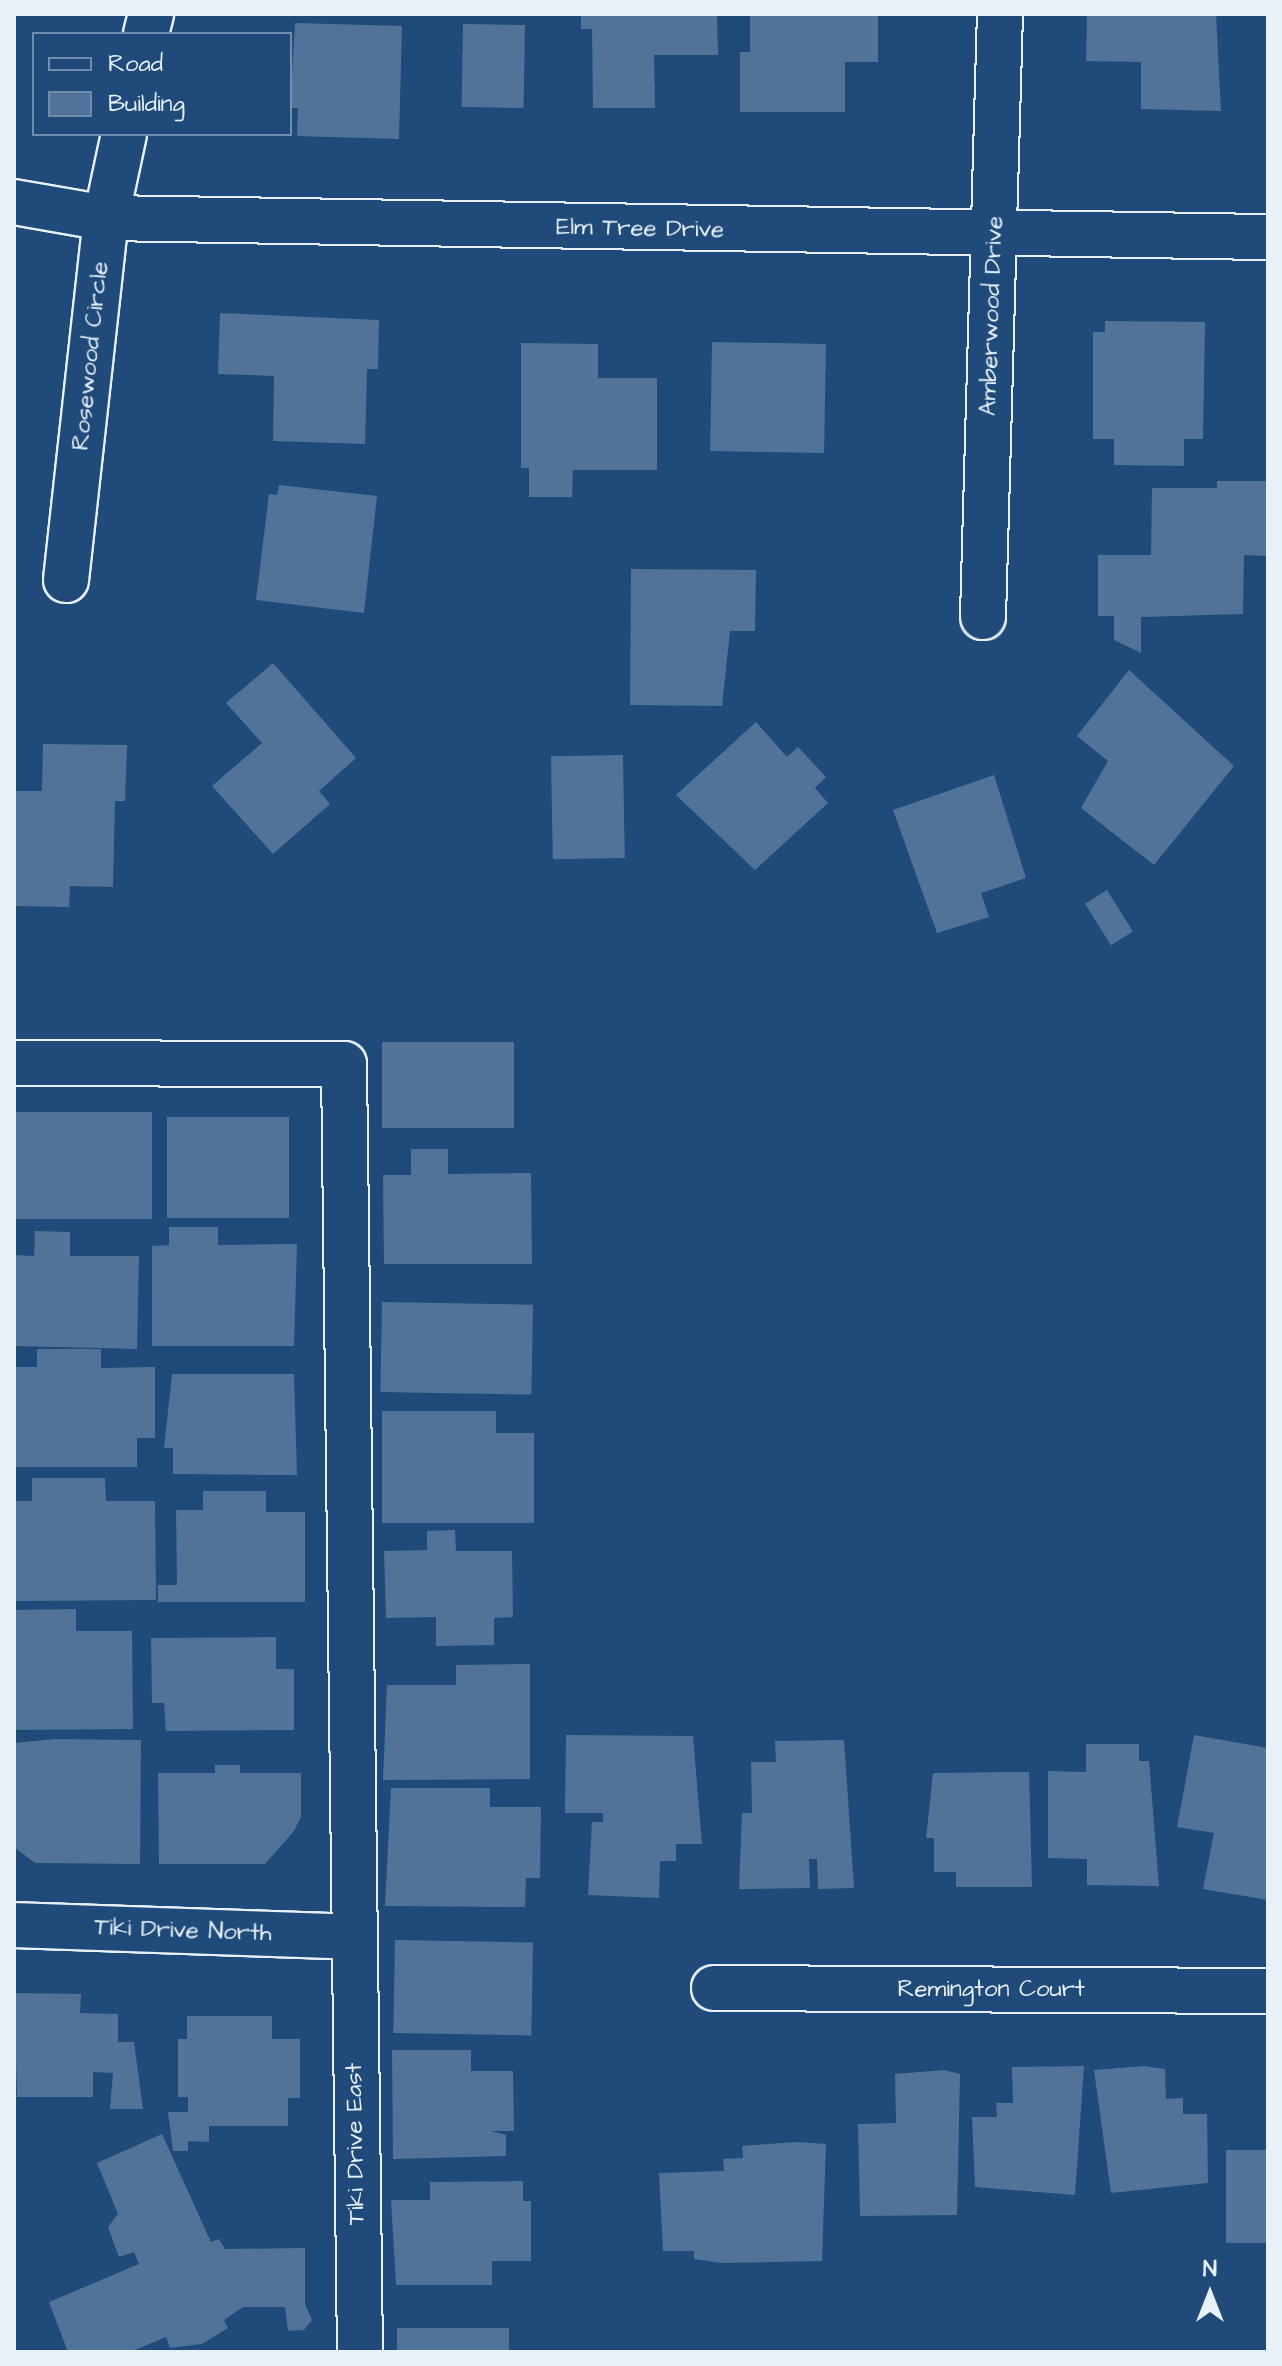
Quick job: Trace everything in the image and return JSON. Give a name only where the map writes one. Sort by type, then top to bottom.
[{"type":"street","name":"Amberwood Drive","points":[[983,617],[1000,14]]},
{"type":"street","name":"Rosewood Circle","points":[[66,580],[106,218],[124,136]]},
{"type":"street","name":"Elm Tree Drive","points":[[14,202],[106,218],[995,235],[1268,237]]},
{"type":"street","name":"Tiki Drive East","points":[[14,1063],[344,1064],[352,1937],[360,2352]]},
{"type":"street","name":"Tiki Drive North","points":[[14,1925],[352,1937]]},
{"type":"street","name":"Remington Court","points":[[714,1988],[1268,1991]]},
{"type":"building","points":[[581,14],[717,14],[718,55],[654,55],[655,108],[593,108],[592,29],[581,29]]},
{"type":"building","points":[[750,14],[878,14],[878,62],[845,62],[845,112],[740,112],[740,52],[750,52]]},
{"type":"building","points":[[1087,14],[1216,14],[1221,111],[1141,109],[1141,62],[1086,61]]},
{"type":"building","points":[[295,23],[402,26],[399,139],[297,136],[298,108],[292,108]]},
{"type":"building","points":[[463,24],[525,25],[524,108],[462,107]]},
{"type":"building","points":[[220,313],[379,320],[378,369],[367,369],[365,444],[273,441],[274,376],[218,374]]},
{"type":"building","points":[[1105,321],[1205,322],[1203,439],[1184,439],[1184,466],[1114,465],[1114,439],[1093,439],[1093,332],[1105,332]]},
{"type":"building","points":[[712,342],[826,344],[824,453],[710,451]]},
{"type":"building","points":[[521,343],[598,344],[598,378],[657,378],[657,470],[573,470],[572,497],[529,497],[529,468],[521,468]]},
{"type":"building","points":[[1217,481],[1268,481],[1268,556],[1244,555],[1243,614],[1141,617],[1141,653],[1114,640],[1114,616],[1098,616],[1098,555],[1151,555],[1152,488],[1217,488]]},
{"type":"building","points":[[279,485],[377,496],[364,613],[256,600],[269,494],[277,495]]},
{"type":"building","points":[[631,569],[756,570],[755,631],[730,631],[722,706],[630,705]]},
{"type":"building","points":[[273,663],[356,758],[319,791],[330,804],[273,854],[212,786],[262,743],[226,703]]},
{"type":"building","points":[[1129,670],[1234,766],[1154,865],[1081,808],[1108,761],[1077,736]]},
{"type":"building","points":[[756,722],[787,757],[798,747],[826,777],[815,788],[828,803],[755,870],[676,795]]},
{"type":"building","points":[[43,744],[127,745],[125,801],[115,801],[113,887],[70,886],[69,907],[14,906],[14,791],[42,791]]},
{"type":"building","points":[[623,755],[625,858],[553,859],[551,756]]},
{"type":"building","points":[[994,775],[1026,878],[981,893],[989,917],[937,933],[893,810]]},
{"type":"building","points":[[1107,890],[1133,932],[1111,945],[1085,904]]},
{"type":"building","points":[[382,1042],[514,1042],[514,1128],[382,1128]]},
{"type":"building","points":[[14,1112],[152,1112],[152,1219],[14,1219]]},
{"type":"building","points":[[167,1117],[289,1117],[289,1218],[167,1218]]},
{"type":"building","points":[[411,1149],[448,1149],[448,1174],[531,1173],[532,1264],[384,1264],[383,1175],[411,1175]]},
{"type":"building","points":[[169,1227],[218,1227],[218,1245],[297,1244],[294,1346],[152,1346],[152,1246],[169,1245]]},
{"type":"building","points":[[35,1231],[70,1232],[70,1256],[139,1256],[137,1349],[14,1346],[14,1255],[34,1256]]},
{"type":"building","points":[[382,1302],[533,1305],[531,1395],[380,1392]]},
{"type":"building","points":[[37,1349],[101,1349],[101,1368],[155,1367],[155,1438],[137,1438],[137,1467],[14,1467],[14,1367],[37,1367]]},
{"type":"building","points":[[172,1374],[294,1374],[297,1475],[173,1474],[173,1448],[164,1448]]},
{"type":"building","points":[[382,1411],[496,1411],[496,1433],[534,1433],[534,1523],[382,1523]]},
{"type":"building","points":[[32,1478],[105,1478],[106,1501],[155,1501],[156,1600],[14,1601],[14,1501],[32,1501]]},
{"type":"building","points":[[203,1491],[266,1491],[266,1512],[305,1512],[305,1602],[158,1602],[158,1585],[177,1585],[176,1510],[203,1510]]},
{"type":"building","points":[[455,1530],[456,1551],[512,1551],[513,1617],[494,1618],[494,1645],[436,1646],[436,1617],[386,1618],[384,1551],[427,1550],[427,1531]]},
{"type":"building","points":[[76,1609],[76,1631],[132,1631],[133,1729],[14,1730],[16,1610]]},
{"type":"building","points":[[276,1637],[276,1669],[294,1669],[294,1730],[166,1731],[164,1703],[152,1703],[151,1638]]},
{"type":"building","points":[[530,1664],[530,1779],[383,1780],[387,1685],[456,1685],[456,1665]]},
{"type":"building","points":[[566,1735],[693,1736],[702,1844],[676,1844],[676,1861],[660,1861],[659,1898],[588,1895],[592,1822],[603,1822],[603,1813],[565,1813]]},
{"type":"building","points":[[1194,1735],[1268,1748],[1268,1900],[1203,1889],[1214,1833],[1177,1827]]},
{"type":"building","points":[[55,1739],[141,1740],[140,1864],[35,1863],[14,1847],[14,1743]]},
{"type":"building","points":[[844,1740],[854,1888],[818,1889],[817,1859],[809,1859],[810,1888],[739,1889],[742,1813],[752,1813],[751,1762],[776,1762],[775,1741]]},
{"type":"building","points":[[1086,1744],[1139,1744],[1139,1761],[1149,1761],[1159,1886],[1087,1885],[1087,1859],[1048,1858],[1048,1771],[1086,1772]]},
{"type":"building","points":[[215,1765],[240,1765],[240,1773],[301,1773],[301,1817],[294,1831],[265,1864],[159,1864],[158,1773],[215,1773]]},
{"type":"building","points":[[1029,1772],[1032,1887],[956,1887],[956,1872],[934,1872],[934,1838],[926,1838],[933,1773]]},
{"type":"building","points":[[391,1788],[490,1788],[490,1807],[541,1807],[540,1878],[526,1878],[525,1907],[385,1906]]},
{"type":"building","points":[[395,1940],[533,1942],[531,2035],[393,2033]]},
{"type":"building","points":[[14,1993],[81,1994],[80,2013],[118,2014],[118,2042],[134,2042],[143,2109],[110,2109],[113,2073],[93,2072],[93,2097],[17,2097]]},
{"type":"building","points":[[187,2016],[272,2016],[272,2039],[300,2039],[300,2098],[288,2098],[288,2126],[209,2126],[209,2142],[188,2141],[188,2151],[173,2151],[168,2112],[188,2112],[188,2097],[178,2097],[178,2039],[187,2039]]},
{"type":"building","points":[[392,2050],[471,2050],[471,2071],[513,2071],[514,2131],[491,2131],[506,2135],[506,2156],[393,2159]]},
{"type":"building","points":[[1084,2066],[1075,2195],[975,2187],[972,2117],[997,2117],[996,2103],[1013,2103],[1012,2067]]},
{"type":"building","points":[[1144,2066],[1165,2069],[1166,2099],[1183,2098],[1183,2114],[1207,2114],[1208,2183],[1111,2193],[1094,2070]]},
{"type":"building","points":[[944,2070],[960,2074],[957,2215],[860,2216],[858,2124],[896,2123],[895,2074]]},
{"type":"building","points":[[162,2134],[211,2242],[219,2239],[225,2249],[305,2248],[305,2304],[312,2320],[304,2330],[288,2331],[285,2307],[243,2307],[224,2320],[228,2328],[202,2344],[170,2348],[166,2337],[130,2352],[68,2352],[49,2302],[139,2264],[134,2252],[119,2257],[108,2227],[118,2214],[97,2163]]},
{"type":"building","points":[[796,2142],[826,2144],[822,2261],[723,2263],[694,2259],[694,2251],[663,2251],[659,2173],[724,2171],[723,2159],[743,2158],[742,2146]]},
{"type":"building","points":[[1226,2150],[1268,2150],[1268,2243],[1226,2243]]},
{"type":"building","points":[[523,2181],[523,2201],[531,2201],[531,2261],[492,2261],[492,2285],[396,2285],[391,2200],[430,2200],[430,2182]]},
{"type":"building","points":[[397,2328],[509,2328],[509,2352],[397,2352]]}]
